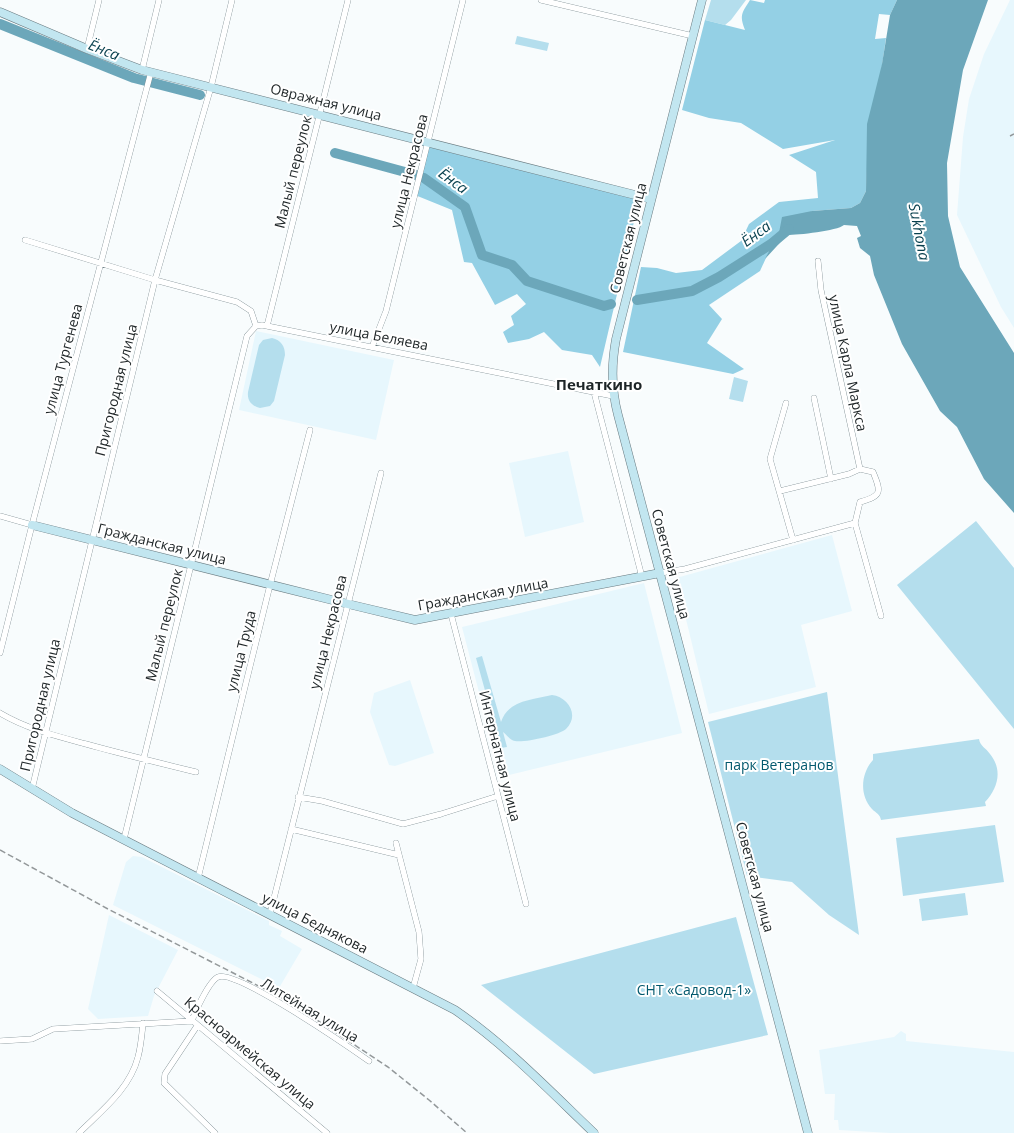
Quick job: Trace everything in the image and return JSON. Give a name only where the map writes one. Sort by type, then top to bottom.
[{"type":"street","points":[[87,49],[99,0]]},
{"type":"street","points":[[142,70],[159,0]]},
{"type":"street","name":"Пригородная улица","points":[[32,789],[156,280],[211,87],[232,0]]},
{"type":"street","name":"Малый переулок","points":[[267,326],[348,0]]},
{"type":"street","name":"улица Некрасова","points":[[372,347],[386,311],[464,0]]},
{"type":"street","points":[[541,0],[693,36]]},
{"type":"street","name":"Советская улица","points":[[702,0],[614,350],[611,368],[613,396],[808,1133]]},
{"type":"street","name":"Овражная улица","points":[[0,12],[87,49],[142,70],[652,199]]},
{"type":"street","name":"улица Тургенева","points":[[0,653],[32,524],[151,72]]},
{"type":"street","points":[[25,240],[97,261],[100,264],[237,302],[252,311],[256,326]]},
{"type":"street","name":"улица Карла Маркса","points":[[818,261],[820,290],[860,470]]},
{"type":"street","name":"Малый переулок","points":[[124,839],[142,760],[247,336],[256,326]]},
{"type":"street","name":"улица Беляева","points":[[256,326],[267,326],[613,396]]},
{"type":"street","points":[[594,392],[642,577]]},
{"type":"street","points":[[814,398],[832,479]]},
{"type":"street","points":[[786,403],[770,459],[780,491],[792,540]]},
{"type":"street","name":"улица Труда","points":[[198,878],[270,585],[310,430]]},
{"type":"street","points":[[780,491],[832,479],[860,470],[871,470],[873,472],[878,492],[874,498],[860,502],[855,523],[881,616]]},
{"type":"street","name":"улица Некрасова","points":[[270,914],[298,797],[381,473]]},
{"type":"street","name":"Гражданская улица","points":[[0,516],[408,619],[423,619],[451,614],[685,569],[855,523]]},
{"type":"street","name":"Интернатная улица","points":[[451,614],[526,904]]},
{"type":"street","points":[[0,714],[45,733],[142,760],[196,772]]},
{"type":"street","name":"улица Беднякова","points":[[0,769],[72,813],[455,1010],[477,1025],[515,1057],[594,1133]]},
{"type":"street","points":[[298,797],[322,801],[403,824],[498,796]]},
{"type":"street","points":[[291,829],[399,855]]},
{"type":"street","points":[[396,843],[419,932],[421,959],[413,988]]},
{"type":"street","name":"Литейная улица","points":[[192,1021],[196,1009],[215,979],[222,976],[245,985],[301,1015],[370,1061]]},
{"type":"street","name":"Красноармейская улица","points":[[157,991],[197,1026],[327,1133]]},
{"type":"street","points":[[0,1041],[32,1039],[53,1029],[192,1021]]},
{"type":"street","points":[[79,1133],[122,1089],[130,1076],[138,1058],[143,1023]]},
{"type":"street","points":[[197,1026],[165,1074],[164,1083],[215,1133]]},
{"type":"shaded area","points":[[750,0],[764,3],[765,0],[897,0],[890,15],[879,14],[875,39],[886,38],[867,169],[866,191],[860,203],[851,208],[812,211],[771,244],[760,271],[709,305],[722,319],[707,343],[744,369],[733,374],[623,352],[641,267],[657,268],[676,273],[702,270],[741,241],[749,224],[779,202],[818,198],[816,172],[789,155],[835,140],[783,149],[741,123],[709,118],[682,110],[705,20],[745,30],[742,21],[742,14]]},
{"type":"shaded area","points":[[1010,0],[1014,0],[1014,328],[1001,307],[957,215],[963,137],[969,99],[984,54]]},
{"type":"shaded area","points":[[428,142],[640,196],[600,367],[592,355],[562,350],[544,332],[529,339],[508,343],[503,332],[514,325],[511,316],[526,304],[517,294],[495,305],[472,263],[464,262],[452,210],[415,195]]},
{"type":"shaded area","points":[[256,331],[394,360],[376,440],[239,410]]},
{"type":"shaded area","points":[[568,451],[584,522],[525,537],[509,463]]},
{"type":"shaded area","points":[[832,535],[852,611],[801,625],[816,687],[709,714],[676,578]]},
{"type":"shaded area","points":[[644,583],[682,733],[501,777],[462,627]]},
{"type":"shaded area","points":[[410,680],[434,753],[395,766],[389,765],[370,712],[374,693]]},
{"type":"shaded area","points":[[133,856],[142,857],[269,921],[269,925],[282,931],[280,936],[302,949],[279,988],[113,905],[126,862]]},
{"type":"shaded area","points":[[109,915],[178,950],[154,996],[148,1016],[98,1019],[88,1009]]},
{"type":"shaded area","points":[[901,1031],[906,1034],[906,1041],[1014,1052],[1014,1133],[890,1133],[839,1130],[838,1120],[834,1120],[835,1094],[825,1094],[819,1050],[894,1037]]},
{"type":"green space","points":[[711,0],[746,0],[731,20],[725,25],[705,20]]},
{"type":"green space","points":[[517,36],[549,43],[547,51],[515,44]]},
{"type":"green space","points":[[272,338],[278,340],[282,344],[285,355],[274,401],[270,406],[260,408],[251,403],[248,398],[248,392],[259,345],[263,340]]},
{"type":"green space","points":[[734,377],[748,381],[743,402],[729,399]]},
{"type":"green space","points":[[976,521],[1014,568],[1014,729],[897,585]]},
{"type":"green space","points":[[482,656],[501,722],[504,715],[515,705],[552,695],[563,699],[570,708],[572,718],[566,729],[550,736],[534,740],[520,741],[512,740],[503,732],[507,747],[501,748],[476,658]]},
{"type":"green space","name":"парк Ветеранов","points":[[827,692],[859,935],[829,915],[792,882],[747,876],[708,722]]},
{"type":"green space","points":[[979,739],[994,760],[998,773],[996,785],[985,802],[986,806],[881,820],[879,815],[868,803],[863,791],[863,784],[866,771],[873,760],[873,754]]},
{"type":"green space","points":[[995,825],[1004,882],[903,896],[896,838]]},
{"type":"green space","points":[[965,893],[968,915],[922,921],[919,899]]},
{"type":"green space","name":"СНТ «Садовод-1»","points":[[736,917],[768,1035],[594,1074],[481,985]]},
{"type":"water","name":"Sukhona","points":[[897,0],[988,0],[963,70],[947,163],[948,216],[960,267],[1014,353],[1014,513],[984,479],[957,427],[940,411],[902,344],[874,275],[870,256],[860,248],[857,238],[861,236],[857,226],[844,225],[826,231],[787,235],[765,259],[771,244],[778,238],[782,217],[812,211],[851,208],[860,203],[866,191],[867,124],[882,64],[890,15]]},
{"type":"waterway","name":"Ёнса","points":[[0,24],[134,78],[200,95]]},
{"type":"waterway","name":"Ёнса","points":[[335,153],[416,175]]},
{"type":"waterway","name":"Ёнса","points":[[424,178],[465,207],[482,255],[512,265],[527,281],[604,306],[611,304]]},
{"type":"waterway","name":"Ёнса","points":[[637,300],[692,291],[719,277],[771,244],[789,229]]},
{"type":"railway","points":[[1010,136],[1014,134]]},
{"type":"railway","points":[[0,850],[108,909],[288,1001],[388,1067],[467,1133]]},
{"type":"district","name":"Печаткино","points":[[599,385]]}]
